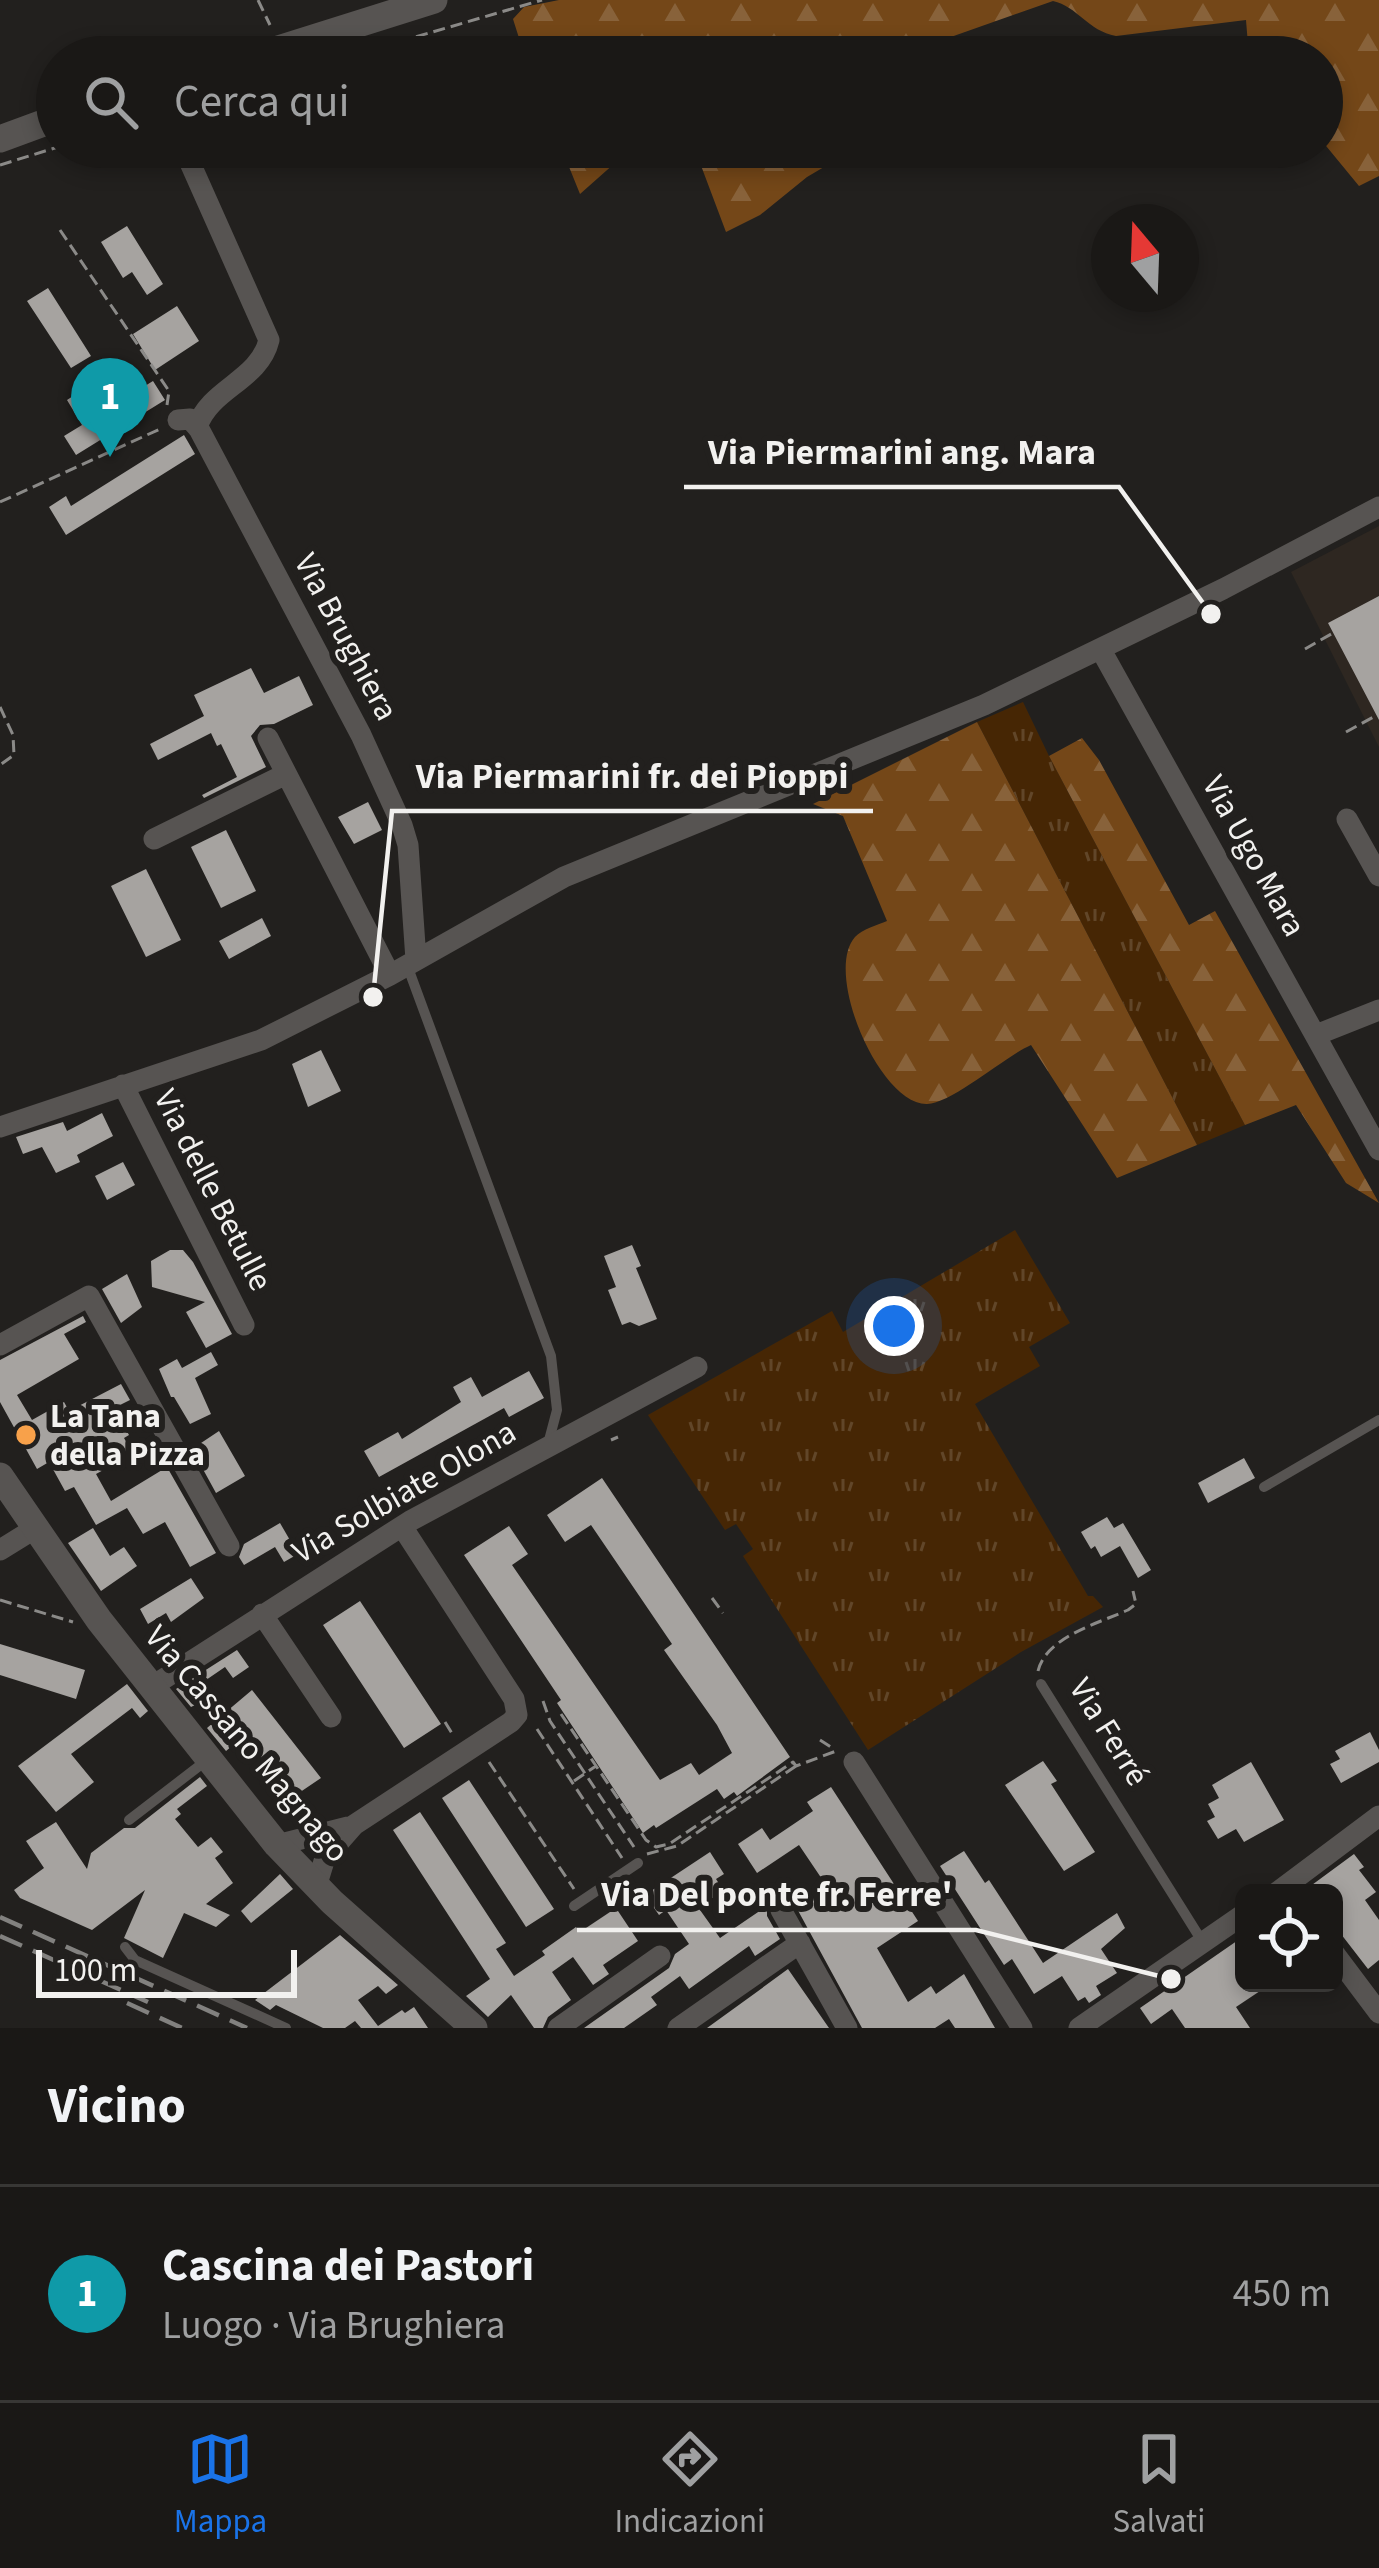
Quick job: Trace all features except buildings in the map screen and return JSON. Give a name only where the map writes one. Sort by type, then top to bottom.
[{"type":"street","points":[[320,36],[434,0]]},
{"type":"street","points":[[0,126],[36,120]]},
{"type":"street","points":[[0,139],[36,125]]},
{"type":"street","points":[[181,424],[257,365],[269,340],[192,168]]},
{"type":"street","name":"Via Brughiera","points":[[181,424],[361,735],[402,824],[408,845],[404,967]]},
{"type":"street","points":[[0,1126],[252,1043],[600,861],[954,718],[1101,650],[1379,507]]},
{"type":"street","name":"Via Ugo Mara","points":[[1101,650],[1379,1150]]},
{"type":"street","points":[[268,738],[404,967]]},
{"type":"street","points":[[154,839],[286,774]]},
{"type":"street","points":[[1347,820],[1379,876]]},
{"type":"street","points":[[1316,1035],[1379,1010]]},
{"type":"street","name":"Via delle Betulle","points":[[123,1085],[244,1324]]},
{"type":"street","points":[[0,1345],[89,1296],[229,1546]]},
{"type":"street","name":"Via Solbiate Olona","points":[[151,1687],[403,1528],[697,1367]]},
{"type":"street","name":"Via Cassano Magnago","points":[[0,1476],[151,1687],[277,1845],[316,1887],[474,2028]]},
{"type":"street","points":[[316,1887],[325,1858],[354,1825],[512,1722],[517,1713],[514,1699],[403,1528]]},
{"type":"street","points":[[0,1550],[34,1529]]},
{"type":"street","points":[[262,1614],[331,1717]]},
{"type":"street","points":[[845,1751],[1022,2028]]},
{"type":"street","points":[[1288,1884],[1379,1816]]},
{"type":"street","points":[[277,1845],[354,1825]]},
{"type":"street","points":[[781,1910],[848,2028]]},
{"type":"street","points":[[1079,2028],[1235,1920]]},
{"type":"street","points":[[678,2028],[800,1943]]},
{"type":"street","points":[[558,2028],[660,1956]]},
{"type":"street","points":[[1343,1965],[1379,2013]]},
{"type":"lane","points":[[404,967],[551,1355],[556,1410],[547,1448]]},
{"type":"lane","points":[[1264,1487],[1379,1420]]},
{"type":"lane","name":"Via Ferré","points":[[1041,1684],[1202,1941]]},
{"type":"lane","points":[[129,1820],[207,1760]]},
{"type":"lane","points":[[578,1904],[638,1863]]},
{"type":"lane","points":[[124,1947],[135,1960],[286,2028]]},
{"type":"path","points":[[258,0],[276,36]]},
{"type":"path","points":[[418,36],[542,0]]},
{"type":"path","points":[[0,165],[36,154]]},
{"type":"path","points":[[0,502],[181,424],[169,391],[60,230]]},
{"type":"path","points":[[1305,649],[1334,633]]},
{"type":"path","points":[[0,707],[16,746],[14,755],[0,765]]},
{"type":"path","points":[[1346,732],[1377,715]]},
{"type":"path","points":[[611,1440],[618,1437]]},
{"type":"path","name":"Via Ferré","points":[[1041,1684],[1037,1666],[1042,1657],[1085,1629],[1129,1610],[1136,1604],[1133,1592]]},
{"type":"path","points":[[712,1598],[723,1613]]},
{"type":"path","points":[[0,1600],[90,1627]]},
{"type":"path","points":[[543,1701],[550,1720],[635,1848],[653,1855],[676,1846],[796,1766],[845,1751]]},
{"type":"path","points":[[561,1714],[646,1840],[656,1847],[669,1844],[793,1762],[796,1766]]},
{"type":"path","points":[[445,1722],[453,1735]]},
{"type":"path","points":[[537,1729],[622,1858]]},
{"type":"path","points":[[820,1740],[845,1751]]},
{"type":"path","points":[[489,1762],[578,1904]]},
{"type":"path","points":[[572,1782],[596,1766]]},
{"type":"shaded area","points":[[1379,526],[1379,747],[1291,572]]},
{"type":"green space","points":[[559,0],[1379,0],[1379,176],[1359,186],[1343,167],[1343,36],[1247,36],[1246,20],[1116,36],[1053,1],[954,36],[518,36],[513,19],[524,7]]},
{"type":"green space","points":[[569,168],[609,168],[580,194]]},
{"type":"green space","points":[[702,168],[822,168],[760,215],[726,232]]},
{"type":"green space","points":[[1023,702],[1245,1125],[1197,1145],[977,722]]},
{"type":"green space","points":[[977,722],[1197,1145],[1117,1178],[1031,1045],[950,1096],[927,1104],[909,1099],[891,1083],[875,1061],[851,1006],[847,955],[858,934],[887,921],[843,816],[813,804]]},
{"type":"green space","points":[[1082,738],[1099,760],[1189,925],[1215,911],[1379,1203],[1346,1183],[1296,1105],[1245,1125],[1049,756]]},
{"type":"green space","points":[[1015,1230],[1070,1323],[1029,1347],[1040,1366],[975,1404],[1088,1596],[1103,1607],[1021,1652],[868,1750],[743,1556],[753,1549],[736,1524],[725,1530],[648,1415],[832,1311],[843,1332]]},
{"type":"railway","points":[[0,1917],[247,2028]]},
{"type":"railway","points":[[0,1936],[148,2002]]},
{"type":"railway","points":[[127,2003],[182,2028]]},
{"type":"place","name":"Cascina dei Pastori","points":[[110,457]]},
{"type":"place","name":"Via Piermarini ang. Mara","points":[[1211,614]]},
{"type":"place","name":"Via Piermarini fr. dei Pioppi","points":[[373,997]]},
{"type":"place","name":"La Tana della Pizza","points":[[26,1435]]},
{"type":"place","name":"Via Del ponte fr. Ferre'","points":[[1171,1979]]}]
